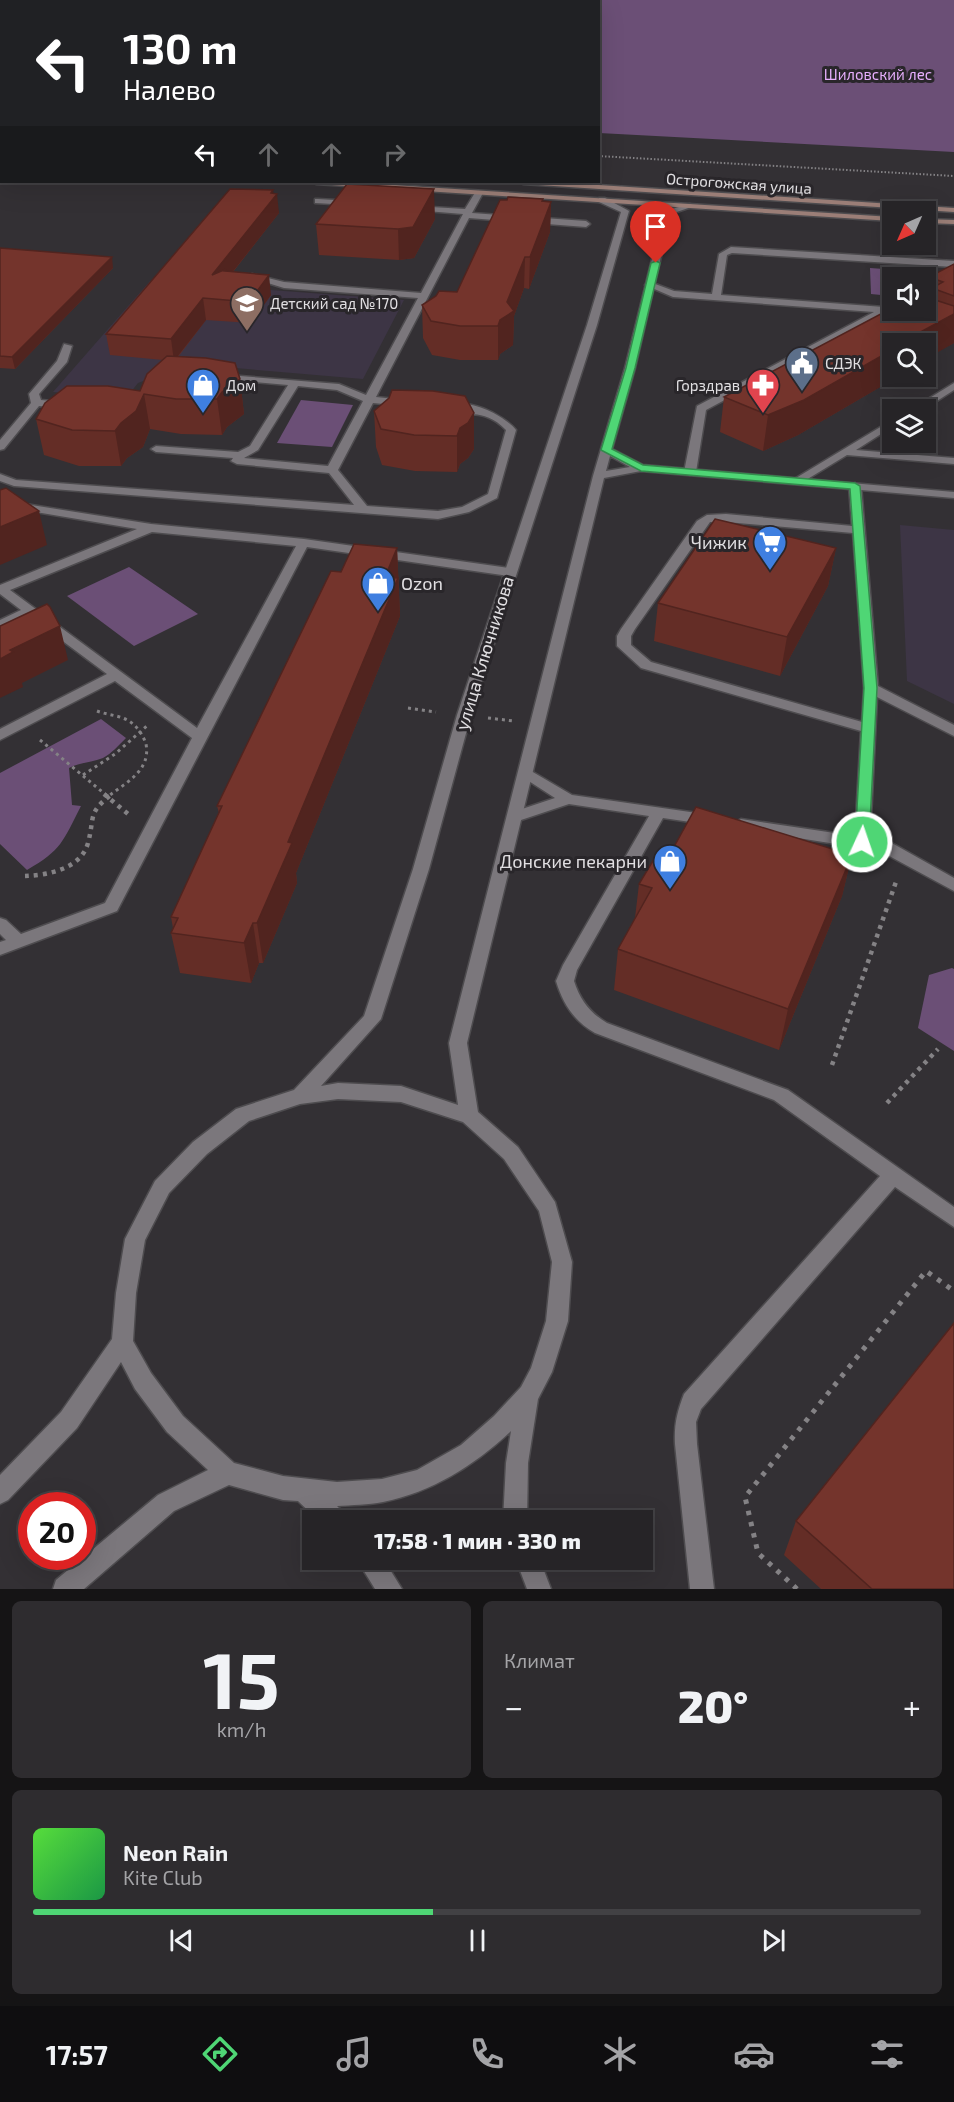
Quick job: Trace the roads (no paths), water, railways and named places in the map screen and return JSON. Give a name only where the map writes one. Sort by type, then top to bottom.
[{"type":"street","points":[[331,183],[882,218]]},
{"type":"street","name":"Острогожская улица","points":[[538,183],[954,210]]},
{"type":"street","points":[[332,470],[478,193]]},
{"type":"street","name":"улица Ключникова","points":[[300,1096],[372,1019],[421,869],[464,715],[509,572],[592,325],[625,211],[602,200]]},
{"type":"street","points":[[318,201],[364,204]]},
{"type":"street","points":[[469,1116],[458,1043],[667,213],[690,206]]},
{"type":"street","points":[[399,207],[586,224]]},
{"type":"street","points":[[936,221],[954,222]]},
{"type":"street","points":[[716,297],[723,254],[731,250],[954,264]]},
{"type":"street","points":[[250,276],[284,285],[424,296]]},
{"type":"street","points":[[650,285],[673,294]]},
{"type":"street","points":[[646,300],[673,294],[716,297],[881,311],[912,322]]},
{"type":"street","points":[[690,472],[701,408],[881,311]]},
{"type":"street","points":[[36,403],[34,394],[62,362],[67,346]]},
{"type":"street","points":[[205,375],[339,387],[370,399],[414,404]]},
{"type":"street","points":[[156,449],[240,455],[254,448],[295,383]]},
{"type":"street","points":[[933,399],[954,386]]},
{"type":"street","points":[[36,403],[70,406]]},
{"type":"street","points":[[0,447],[36,403]]},
{"type":"street","points":[[0,477],[14,483],[438,515],[465,510],[493,496],[512,430],[501,418],[481,410],[437,406]]},
{"type":"street","points":[[797,481],[882,429]]},
{"type":"street","points":[[606,450],[641,468]]},
{"type":"street","points":[[845,452],[954,461]]},
{"type":"street","points":[[240,455],[237,461],[332,470],[363,509]]},
{"type":"street","points":[[599,476],[641,468],[954,495]]},
{"type":"street","points":[[855,486],[871,688],[862,842]]},
{"type":"street","points":[[0,502],[151,528],[304,543],[509,572]]},
{"type":"street","points":[[859,530],[726,518],[707,519],[701,524],[628,629],[624,636],[624,646],[646,666],[868,728]]},
{"type":"street","points":[[0,590],[151,528]]},
{"type":"street","points":[[0,950],[111,907],[304,543]]},
{"type":"street","points":[[0,590],[200,737]]},
{"type":"street","points":[[0,624],[30,611]]},
{"type":"street","points":[[0,735],[116,675]]},
{"type":"street","points":[[871,688],[954,731]]},
{"type":"street","points":[[526,773],[568,799],[884,846],[954,885]]},
{"type":"street","points":[[515,817],[568,799]]},
{"type":"street","points":[[659,812],[569,970],[565,981],[576,1008],[585,1019],[601,1028],[781,1095],[954,1218]]},
{"type":"street","points":[[0,924],[19,942]]},
{"type":"street","points":[[0,1492],[69,1420],[122,1342],[126,1293],[135,1239],[162,1186],[200,1148],[243,1115],[300,1096],[338,1091],[401,1094],[469,1116],[511,1153],[548,1208],[562,1262],[557,1321],[542,1372],[529,1395],[469,1454],[421,1480],[381,1491],[337,1494],[283,1488],[228,1473],[175,1424],[144,1381],[122,1342]]},
{"type":"street","points":[[702,1589],[686,1444],[685,1422],[692,1402],[894,1175]]},
{"type":"street","points":[[515,1510],[517,1462],[529,1395]]},
{"type":"street","points":[[65,1589],[166,1503],[228,1473]]},
{"type":"street","points":[[303,1490],[324,1510]]},
{"type":"street","points":[[376,1570],[390,1589]]},
{"type":"street","points":[[532,1570],[539,1589]]},
{"type":"place","name":"Детский сад №170","points":[[247,332]]},
{"type":"place","name":"СДЭК","points":[[802,392]]},
{"type":"place","name":"Дом","points":[[203,414]]},
{"type":"place","name":"Горздрав","points":[[763,414]]},
{"type":"place","name":"Чижик","points":[[770,571]]},
{"type":"place","name":"Ozon","points":[[378,612]]},
{"type":"place","name":"Донские пекарни","points":[[670,890]]},
{"type":"park label","name":"Шиловский лес","points":[[878,74]]}]
